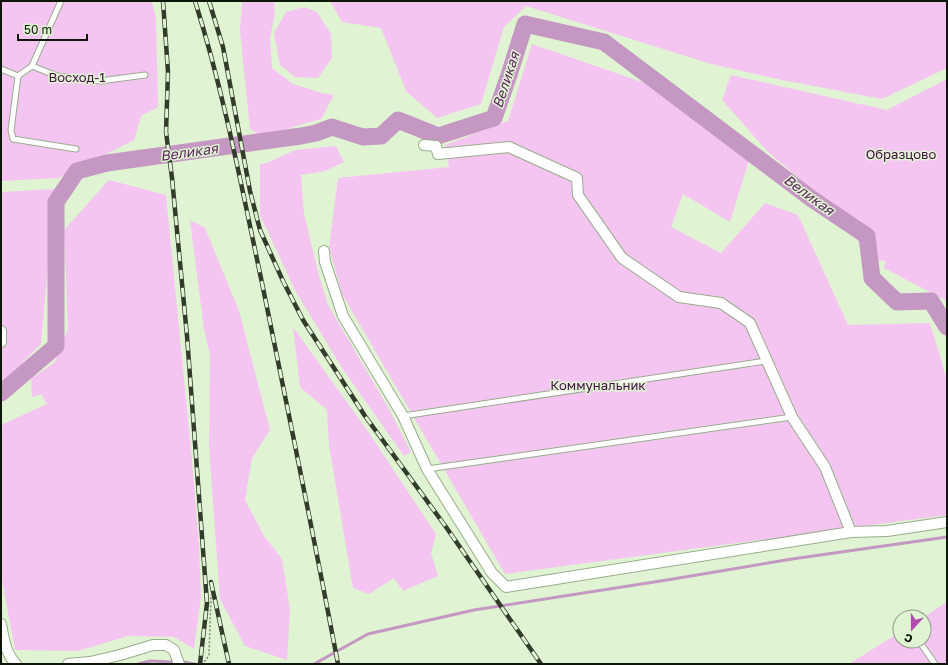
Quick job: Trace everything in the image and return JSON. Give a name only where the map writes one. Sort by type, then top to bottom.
[{"type":"street","points":[[424,145],[436,146],[438,154],[509,147],[577,178],[578,195],[622,258],[679,297],[721,303],[750,323],[766,362],[792,417],[825,467],[851,532]]},
{"type":"street","points":[[324,251],[325,262],[343,316],[403,416],[427,469],[492,573],[506,587],[851,532],[887,531],[947,522]]},
{"type":"street","points":[[1,331],[1,342]]},
{"type":"street","points":[[1,624],[4,644],[10,658],[16,664]]},
{"type":"street","points":[[68,664],[90,662],[153,645],[166,645],[174,650],[179,664]]},
{"type":"lane","points":[[61,1],[32,66],[18,76],[11,130],[13,139],[76,149]]},
{"type":"lane","points":[[32,66],[57,76],[100,80],[145,75]]},
{"type":"lane","points":[[1,70],[18,76]]},
{"type":"lane","points":[[403,416],[766,362]]},
{"type":"lane","points":[[427,469],[792,417]]},
{"type":"lane","points":[[925,649],[935,664]]},
{"type":"path","points":[[202,664],[208,655],[211,595]]},
{"type":"green space","name":"Восход-1","points":[[1,1],[152,1],[156,19],[158,107],[141,116],[134,140],[59,178],[1,181]]},
{"type":"green space","points":[[242,1],[274,1],[275,12],[270,39],[272,68],[293,84],[334,95],[321,119],[262,136],[250,129],[240,31]]},
{"type":"green space","points":[[330,1],[947,1],[947,68],[882,99],[782,80],[711,64],[526,6],[504,27],[481,104],[437,118],[406,91],[381,28],[342,22]]},
{"type":"green space","points":[[304,7],[317,12],[331,34],[332,58],[318,78],[295,77],[280,65],[274,33],[286,12]]},
{"type":"green space","name":"Коммунальник","points":[[532,44],[668,91],[750,157],[730,222],[683,194],[671,227],[721,253],[765,203],[798,215],[848,325],[930,323],[947,380],[947,515],[505,574],[342,294],[329,247],[338,178],[449,167],[445,145],[508,121]]},
{"type":"green space","name":"Образцово","points":[[731,75],[887,110],[947,79],[947,301],[884,268],[885,261],[870,259],[854,235],[807,185],[767,151],[722,100]]},
{"type":"green space","points":[[336,146],[344,162],[325,171],[301,175],[304,214],[318,272],[328,305],[389,409],[411,452],[404,456],[342,368],[295,290],[260,215],[260,164],[266,163],[296,150]]},
{"type":"green space","points":[[109,180],[166,195],[199,546],[201,596],[194,649],[174,637],[128,636],[78,651],[15,650],[1,575],[1,425],[47,404],[41,394],[32,397],[31,379],[55,362],[68,329],[64,230]]},
{"type":"green space","points":[[55,189],[41,344],[24,361],[1,394],[1,192]]},
{"type":"green space","points":[[190,220],[205,228],[239,311],[270,430],[252,458],[245,500],[264,536],[282,559],[290,609],[287,660],[245,646],[220,599],[209,447],[210,355],[204,329]]},
{"type":"green space","points":[[293,327],[369,433],[436,534],[431,553],[438,576],[403,591],[394,578],[369,594],[353,588],[329,445],[327,410],[300,387]]},
{"type":"green space","points":[[947,602],[947,664],[849,664],[892,637],[892,649],[932,649],[932,612]]},
{"type":"waterway","name":"Великая","points":[[1,393],[56,346],[56,202],[77,171],[107,163],[301,136],[316,133],[332,127],[363,137],[381,136],[398,120],[438,136],[494,118],[525,24],[604,42],[812,199],[867,236],[872,278],[897,302],[931,301],[947,327]]},
{"type":"waterway","points":[[314,664],[368,634],[474,610],[792,559],[947,537]]},
{"type":"waterway","points":[[138,664],[150,661],[172,662]]},
{"type":"waterway","points":[[184,662],[194,664]]},
{"type":"railway","points":[[163,1],[168,72],[166,132],[172,178],[187,336],[207,603],[200,664]]},
{"type":"railway","points":[[195,1],[224,106],[240,177],[338,664]]},
{"type":"railway","points":[[209,1],[223,47],[250,191],[260,230],[283,281],[303,320],[365,416],[446,527],[541,664]]},
{"type":"railway","points":[[211,582],[229,664]]}]
